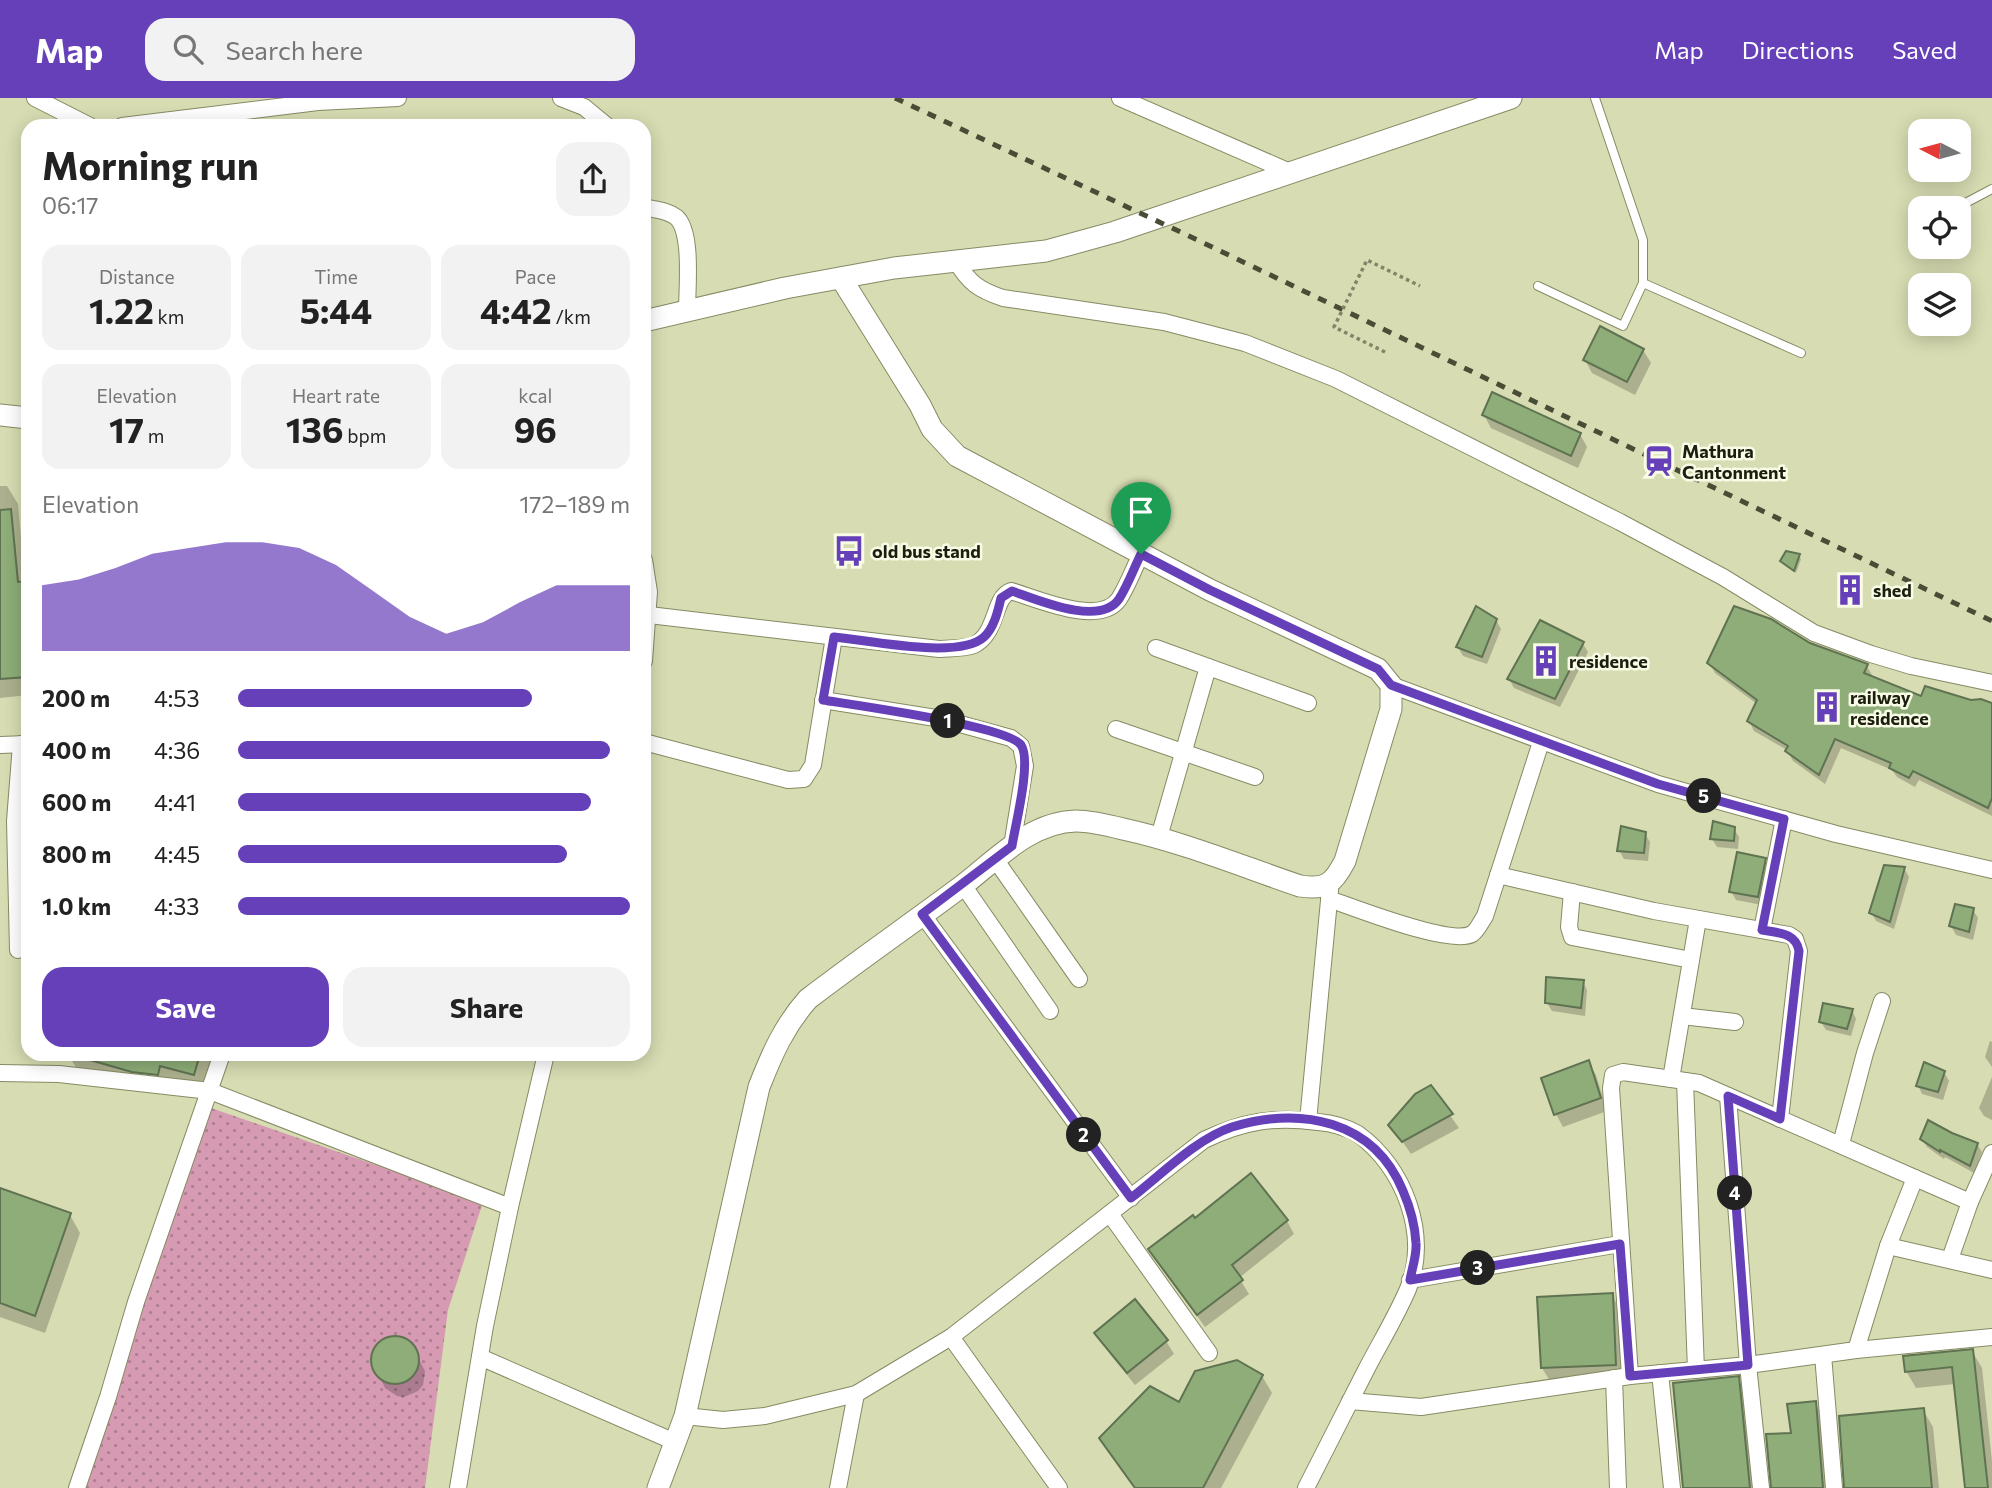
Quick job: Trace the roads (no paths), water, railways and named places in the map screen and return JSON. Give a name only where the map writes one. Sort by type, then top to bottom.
[{"type":"street","points":[[35,98],[76,119]]},
{"type":"street","points":[[182,119],[318,103],[398,98]]},
{"type":"street","points":[[561,98],[584,102],[600,119]]},
{"type":"street","points":[[1120,98],[1290,172]]},
{"type":"street","points":[[651,316],[687,311],[785,288],[894,268],[1046,251],[1115,232],[1511,98]]},
{"type":"street","points":[[651,208],[668,212],[682,224],[686,237],[687,311]]},
{"type":"street","points":[[956,261],[966,278],[985,292],[1003,298],[1164,322],[1245,343],[1336,379],[1620,522],[1723,577],[1814,633],[1911,666],[1992,683]]},
{"type":"street","points":[[841,278],[920,405],[932,429],[957,456],[1210,590],[1378,669],[1391,685],[1658,784],[1836,834],[1992,870]]},
{"type":"street","points":[[0,415],[21,417]]},
{"type":"street","points":[[651,615],[940,649],[973,645],[986,636],[992,627],[1001,598],[1012,591],[1076,610],[1096,612],[1110,608],[1119,600],[1141,554]]},
{"type":"street","points":[[651,744],[797,781],[808,775],[813,765],[834,637]]},
{"type":"street","points":[[1156,648],[1308,703]]},
{"type":"street","points":[[1159,837],[1208,667]]},
{"type":"street","points":[[1308,1121],[1330,890],[1348,852],[1391,709],[1391,685]]},
{"type":"street","points":[[823,700],[942,719],[1011,738],[1021,746],[1025,766],[1004,853],[1079,979]]},
{"type":"street","points":[[1116,729],[1255,777]]},
{"type":"street","points":[[658,1488],[685,1416],[759,1087],[774,1049],[791,1019],[808,999],[1034,832],[1056,823],[1076,821],[1159,837],[1300,886],[1330,890],[1439,935],[1464,936],[1474,933],[1485,916],[1541,742]]},
{"type":"street","points":[[0,745],[21,744]]},
{"type":"street","points":[[18,950],[15,821],[21,775]]},
{"type":"street","points":[[1762,930],[1784,819]]},
{"type":"street","points":[[1498,875],[1698,919],[1789,935],[1795,940],[1799,951],[1780,1119]]},
{"type":"street","points":[[962,886],[1050,1011]]},
{"type":"street","points":[[1572,892],[1569,927],[1572,937],[1691,960]]},
{"type":"street","points":[[922,914],[1131,1198]]},
{"type":"street","points":[[1696,1370],[1678,1080],[1682,1016],[1698,919]]},
{"type":"street","points":[[1841,1144],[1882,1001]]},
{"type":"street","points":[[1682,1016],[1735,1021]]},
{"type":"street","points":[[77,1488],[136,1302],[220,1061]]},
{"type":"street","points":[[458,1488],[480,1357],[510,1207],[544,1061]]},
{"type":"street","points":[[1618,1488],[1622,1377],[1620,1244],[1611,1081],[1613,1076],[1623,1072],[1699,1083],[1970,1202]]},
{"type":"street","points":[[0,1073],[59,1074],[210,1091],[510,1207]]},
{"type":"street","points":[[1728,1096],[1748,1365],[1761,1488]]},
{"type":"street","points":[[685,1416],[723,1420],[765,1416],[856,1394],[951,1338],[1205,1140],[1231,1127],[1289,1118],[1331,1124],[1354,1132],[1375,1148],[1394,1170],[1410,1208],[1416,1244],[1409,1287],[1306,1488]]},
{"type":"street","points":[[1950,1259],[1970,1202],[1992,1153]]},
{"type":"street","points":[[1856,1350],[1888,1246],[1915,1178]]},
{"type":"street","points":[[1110,1214],[1209,1353]]},
{"type":"street","points":[[1410,1280],[1620,1244]]},
{"type":"street","points":[[1888,1246],[1992,1270]]},
{"type":"street","points":[[1350,1401],[1421,1407],[1622,1377],[1992,1337]]},
{"type":"street","points":[[951,1338],[1056,1484],[1038,1488]]},
{"type":"street","points":[[1823,1355],[1834,1488]]},
{"type":"street","points":[[480,1357],[675,1442]]},
{"type":"street","points":[[1660,1373],[1672,1488]]},
{"type":"street","points":[[838,1488],[856,1394]]},
{"type":"lane","points":[[1538,286],[1623,326],[1643,283],[1643,240],[1595,98]]},
{"type":"lane","points":[[1971,200],[1992,189]]},
{"type":"lane","points":[[1643,283],[1801,354]]},
{"type":"railway","points":[[895,98],[1992,621]]},
{"type":"place","name":"Mathura Cantonment","points":[[1659,461]]},
{"type":"place","name":"old bus stand","points":[[849,551]]},
{"type":"place","name":"shed","points":[[1850,590]]},
{"type":"place","name":"residence","points":[[1546,661]]},
{"type":"place","name":"railway residence","points":[[1827,707]]}]
